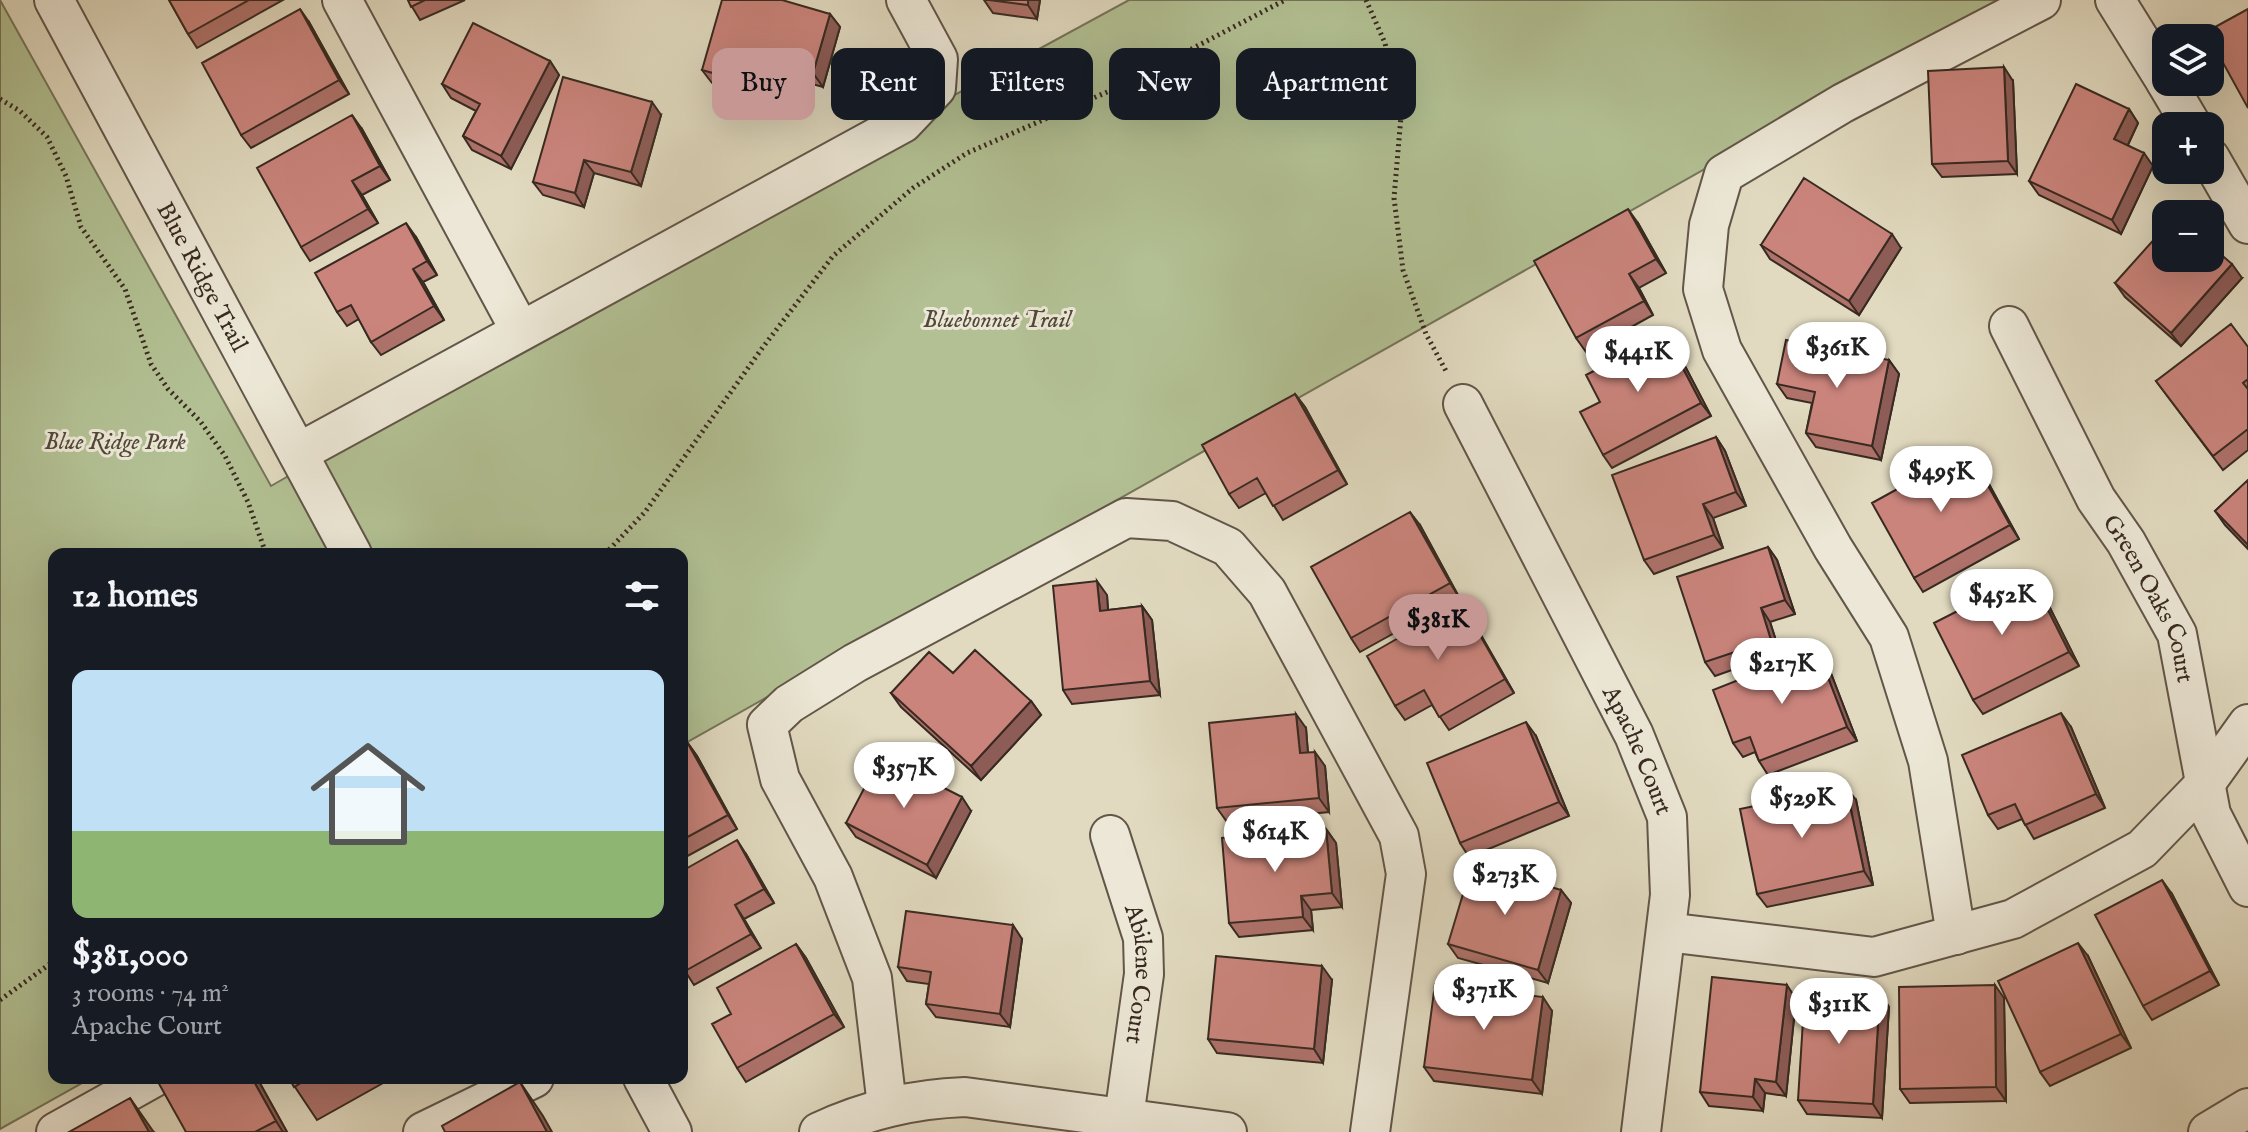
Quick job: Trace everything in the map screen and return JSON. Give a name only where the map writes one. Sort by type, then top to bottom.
[{"type":"street","name":"Blue Ridge Trail","points":[[54,0],[349,548]]},
{"type":"street","points":[[342,0],[520,330]]},
{"type":"street","points":[[298,453],[903,123],[936,88],[938,59],[906,0]]},
{"type":"street","points":[[1956,935],[1928,761],[1889,637],[1833,548],[1722,350],[1703,289],[1706,251],[1709,225],[1724,174],[1843,103],[2041,0]]},
{"type":"street","points":[[2115,0],[2152,59]]},
{"type":"street","points":[[2224,182],[2248,224]]},
{"type":"street","name":"Green Oaks Court","points":[[2009,326],[2096,499],[2126,542],[2177,634],[2211,814],[2248,887]]},
{"type":"street","name":"Apache Court","points":[[1463,404],[1634,735],[1667,817],[1670,895],[1641,1132]]},
{"type":"street","points":[[887,1106],[872,978],[833,877],[780,779],[767,725],[789,704],[855,663],[1126,518],[1172,521],[1228,547],[1258,581],[1267,592],[1399,836],[1406,874],[1370,1132]]},
{"type":"street","points":[[1666,932],[1874,957],[2013,919],[2142,849],[2205,784],[2248,724]]},
{"type":"street","name":"Abilene Court","points":[[1110,835],[1143,938],[1144,974],[1124,1117]]},
{"type":"street","points":[[56,1132],[142,1084]]},
{"type":"street","points":[[423,1132],[522,1084]]},
{"type":"street","points":[[646,1084],[672,1132]]},
{"type":"street","points":[[819,1132],[887,1106],[965,1097],[1227,1132]]},
{"type":"street","points":[[2208,1132],[2248,1108]]},
{"type":"path","points":[[611,548],[645,512],[763,347],[833,256],[913,188],[967,153],[1121,86],[1285,0]]},
{"type":"path","points":[[1366,0],[1385,43],[1401,116],[1394,198],[1403,270],[1426,334]]},
{"type":"path","points":[[0,99],[20,111],[47,137],[66,176],[81,227],[125,289],[151,364],[168,389],[200,421],[225,456],[248,502],[264,548]]},
{"type":"path","points":[[0,1000],[48,965]]},
{"type":"green space","name":"Bluebonnet Trail","points":[[0,0],[271,486],[909,120],[945,120],[945,100],[961,91],[961,120],[1093,120],[1093,48],[1041,48],[1129,0],[2005,0],[688,742],[688,548],[48,548],[48,1084],[80,1084],[0,1129]]},
{"type":"building","points":[[169,0],[249,0],[188,34]]},
{"type":"building","points":[[408,0],[425,0],[411,7]]},
{"type":"building","points":[[722,0],[782,0],[830,14],[815,66],[815,48],[712,48],[712,73],[702,70]]},
{"type":"building","points":[[989,0],[1028,0],[1028,5]]},
{"type":"building","points":[[300,9],[339,80],[241,135],[202,63]]},
{"type":"building","points":[[2248,9],[2248,108],[2224,65],[2224,24],[2221,24]]},
{"type":"building","points":[[473,23],[550,61],[501,156],[463,136],[480,104],[442,84]]},
{"type":"building","points":[[2004,67],[2008,161],[1932,164],[1928,71]]},
{"type":"building","points":[[563,77],[652,102],[631,172],[584,160],[575,193],[533,182]]},
{"type":"building","points":[[2076,84],[2129,109],[2114,139],[2144,153],[2112,220],[2029,181]]},
{"type":"building","points":[[352,115],[380,166],[352,181],[368,209],[301,247],[257,168]]},
{"type":"building","points":[[1804,178],[1892,234],[1849,301],[1761,245]]},
{"type":"building","points":[[1628,209],[1656,259],[1629,274],[1644,301],[1576,338],[1534,261]]},
{"type":"building","points":[[406,223],[427,261],[413,269],[434,306],[371,342],[351,305],[337,312],[315,273]]},
{"type":"building","points":[[2152,242],[2152,272],[2224,272],[2224,257],[2232,264],[2171,333],[2115,283]]},
{"type":"building","points":[[2231,324],[2248,347],[2248,379],[2243,383],[2248,389],[2248,429],[2213,456],[2156,381]]},
{"type":"building","points":[[1665,334],[1701,403],[1603,455],[1580,412],[1600,402],[1586,375]]},
{"type":"building","points":[[1786,340],[1889,360],[1872,446],[1806,433],[1815,392],[1777,384]]},
{"type":"building","points":[[1295,394],[1338,470],[1273,506],[1257,478],[1229,494],[1202,445]]},
{"type":"building","points":[[1716,437],[1736,492],[1703,504],[1714,535],[1644,560],[1612,475]]},
{"type":"building","points":[[1968,450],[2010,525],[1914,578],[1872,503]]},
{"type":"building","points":[[2248,480],[2248,545],[2215,511]]},
{"type":"building","points":[[1410,512],[1450,583],[1351,638],[1311,567]]},
{"type":"building","points":[[1768,547],[1785,600],[1761,608],[1771,640],[1705,662],[1677,577]]},
{"type":"building","points":[[2030,574],[2069,652],[1973,700],[1934,623]]},
{"type":"building","points":[[1097,581],[1100,611],[1142,606],[1150,681],[1063,690],[1053,586]]},
{"type":"building","points":[[1461,602],[1505,679],[1439,717],[1424,690],[1395,706],[1367,656]]},
{"type":"building","points":[[1817,649],[1847,727],[1759,761],[1750,737],[1733,743],[1713,690]]},
{"type":"building","points":[[975,650],[1031,701],[971,766],[891,693],[929,652],[953,673]]},
{"type":"building","points":[[2061,713],[2096,794],[2025,825],[2015,804],[1988,815],[1962,755]]},
{"type":"building","points":[[1296,714],[1300,753],[1315,752],[1319,798],[1217,808],[1209,723]]},
{"type":"building","points":[[1526,722],[1559,802],[1460,843],[1427,763]]},
{"type":"building","points":[[688,744],[728,815],[688,837]]},
{"type":"building","points":[[881,756],[962,797],[927,865],[846,823]]},
{"type":"building","points":[[1846,787],[1864,871],[1757,894],[1740,809]]},
{"type":"building","points":[[1326,829],[1332,893],[1301,896],[1303,917],[1229,923],[1222,838]]},
{"type":"building","points":[[737,840],[764,889],[735,905],[751,934],[688,969],[688,868]]},
{"type":"building","points":[[1472,864],[1561,890],[1538,970],[1448,944]]},
{"type":"building","points":[[2162,880],[2210,971],[2143,1006],[2095,915]]},
{"type":"building","points":[[906,911],[1013,925],[1000,1014],[926,1004],[931,972],[898,967]]},
{"type":"building","points":[[2078,943],[2121,1034],[2040,1072],[1998,981]]},
{"type":"building","points":[[796,944],[834,1014],[737,1068],[712,1024],[731,1014],[717,988]]},
{"type":"building","points":[[1216,956],[1322,966],[1314,1049],[1208,1039]]},
{"type":"building","points":[[1712,977],[1787,985],[1776,1082],[1755,1079],[1753,1097],[1700,1092]]},
{"type":"building","points":[[1435,984],[1543,997],[1532,1080],[1424,1067]]},
{"type":"building","points":[[1995,985],[1996,1087],[1900,1089],[1899,987]]},
{"type":"building","points":[[1805,989],[1880,993],[1873,1104],[1798,1100]]},
{"type":"building","points":[[159,1084],[255,1084],[276,1121],[255,1132],[186,1132]]},
{"type":"building","points":[[521,1084],[547,1132],[445,1132],[442,1126]]},
{"type":"building","points":[[130,1098],[149,1132],[69,1132]]},
{"type":"park label","name":"Blue Ridge Park","points":[[115,441]]}]
